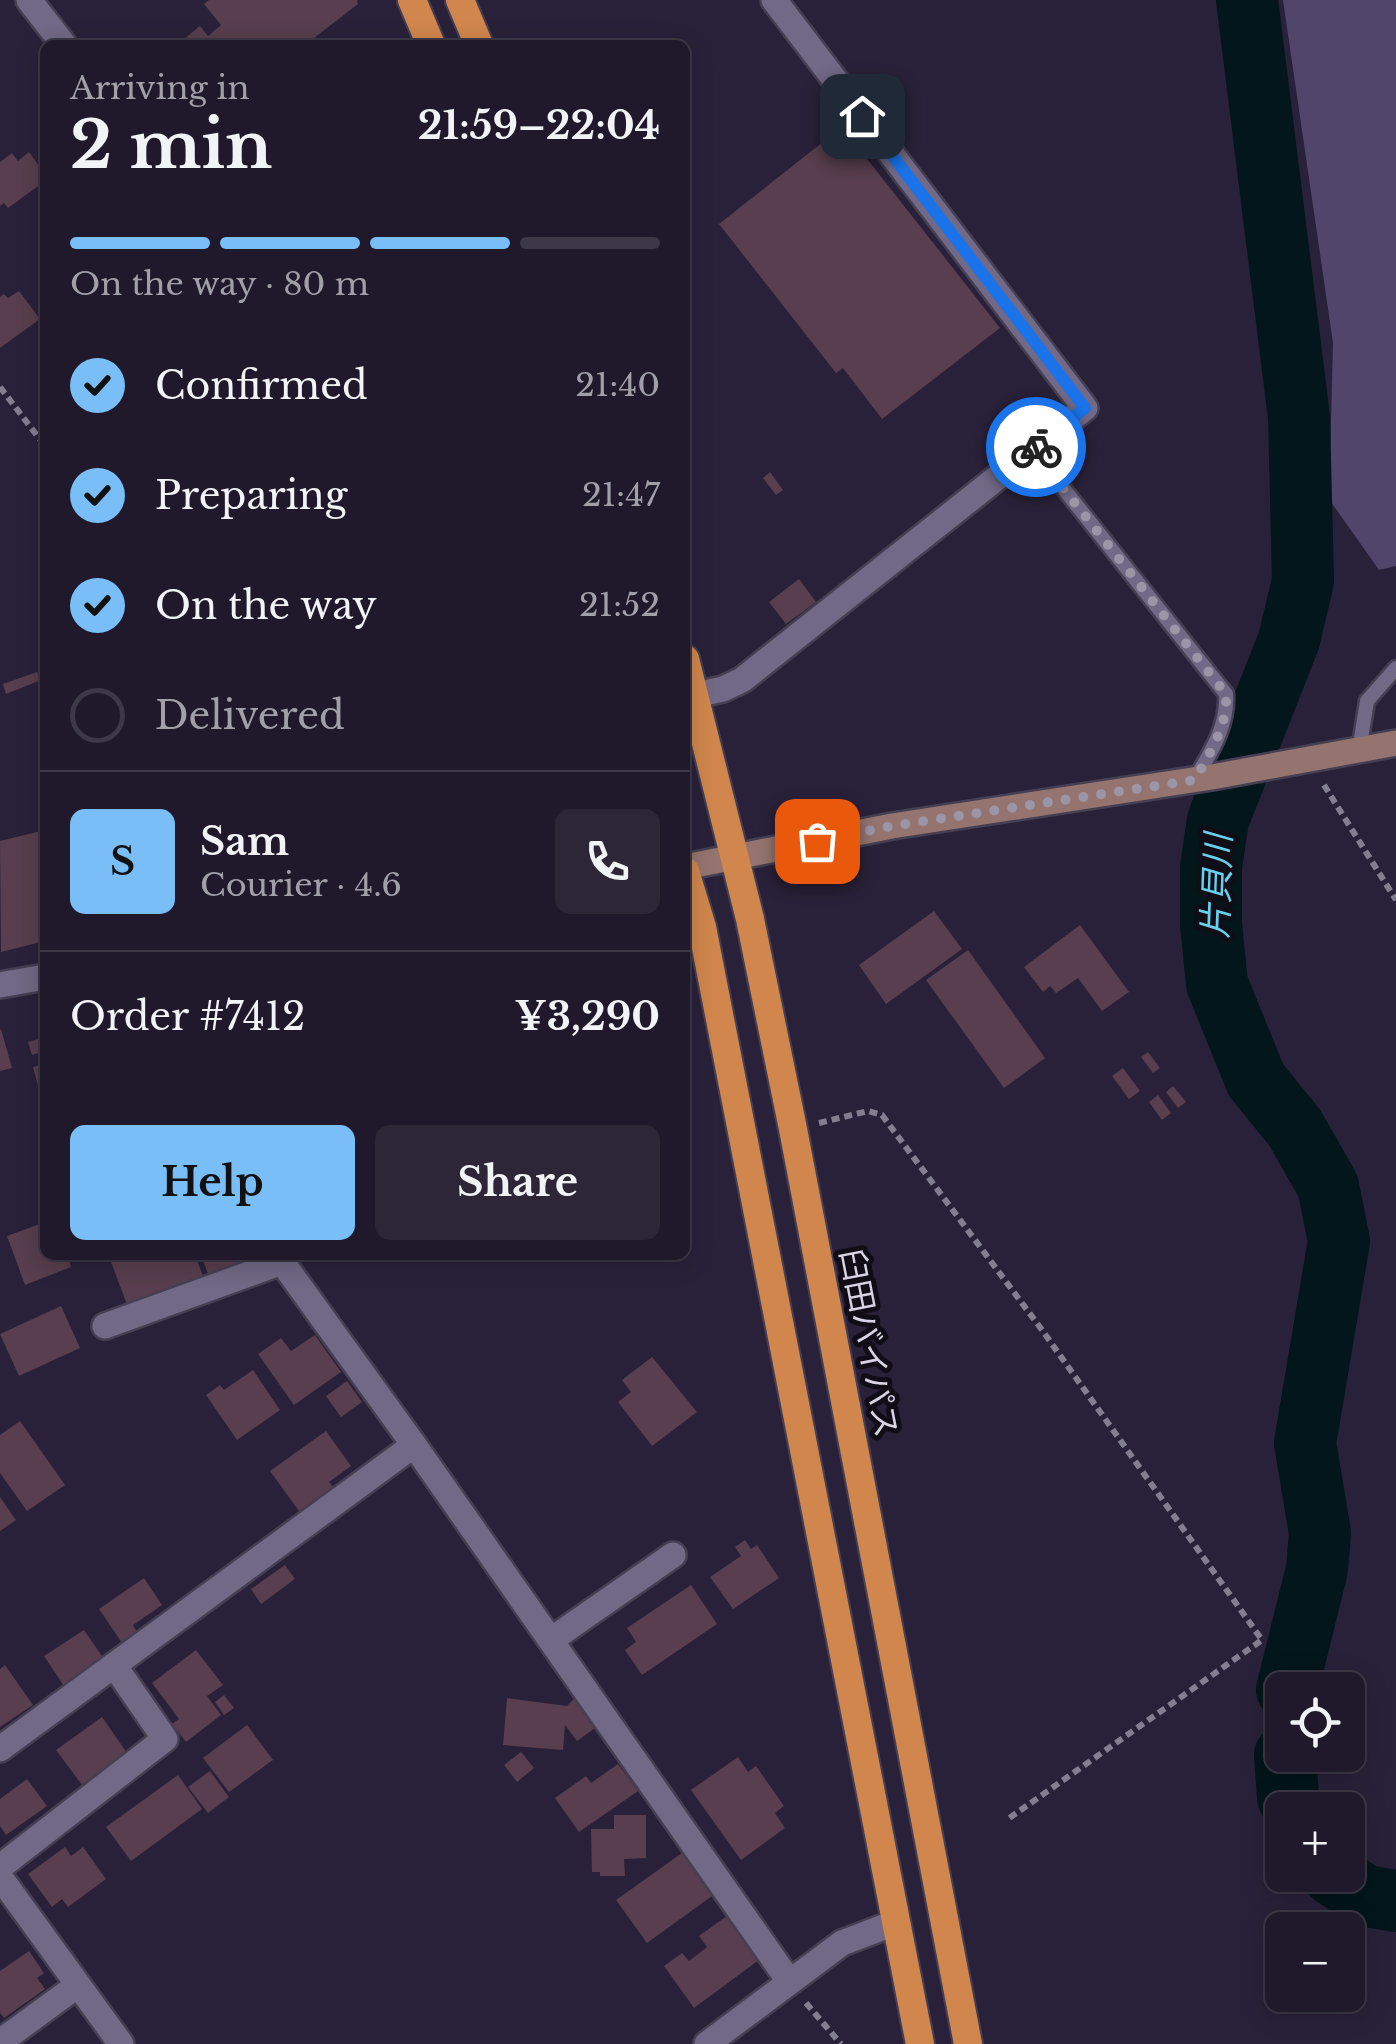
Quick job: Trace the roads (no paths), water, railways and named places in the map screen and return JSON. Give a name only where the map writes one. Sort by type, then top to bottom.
[{"type":"highway","points":[[412,0],[429,40]]},
{"type":"highway","points":[[460,0],[477,40]]},
{"type":"highway","name":"臼田バイパス","points":[[690,677],[735,858],[793,1129],[968,2044]]},
{"type":"highway","points":[[690,888],[710,964],[920,2044]]},
{"type":"main road","points":[[690,868],[892,826],[1203,779],[1396,743]]},
{"type":"street","points":[[29,0],[60,40]]},
{"type":"street","points":[[695,695],[723,690],[742,680],[1085,408],[774,0]]},
{"type":"street","points":[[0,984],[40,978]]},
{"type":"street","points":[[105,1326],[274,1260]]},
{"type":"street","points":[[280,1260],[788,1981]]},
{"type":"street","points":[[0,1749],[414,1445]]},
{"type":"street","points":[[551,1640],[674,1555]]},
{"type":"street","points":[[0,1867],[165,1739],[114,1665]]},
{"type":"street","points":[[0,1877],[120,2044]]},
{"type":"street","points":[[707,2044],[842,1943],[897,1922]]},
{"type":"street","points":[[0,2042],[78,1985]]},
{"type":"lane","points":[[1033,450],[1226,694],[1227,712],[1203,779]]},
{"type":"lane","points":[[1360,750],[1368,701],[1396,668]]},
{"type":"waterway","name":"片貝川","points":[[1247,0],[1299,417],[1303,581],[1289,640],[1218,820],[1211,867],[1211,924],[1217,984],[1256,1080],[1295,1128],[1328,1186],[1339,1241],[1305,1443],[1320,1533],[1317,1569],[1291,1672]]},
{"type":"waterway","name":"片貝川","points":[[1286,1772],[1288,1792]]},
{"type":"waterway","name":"片貝川","points":[[1359,1892],[1396,1901]]}]
